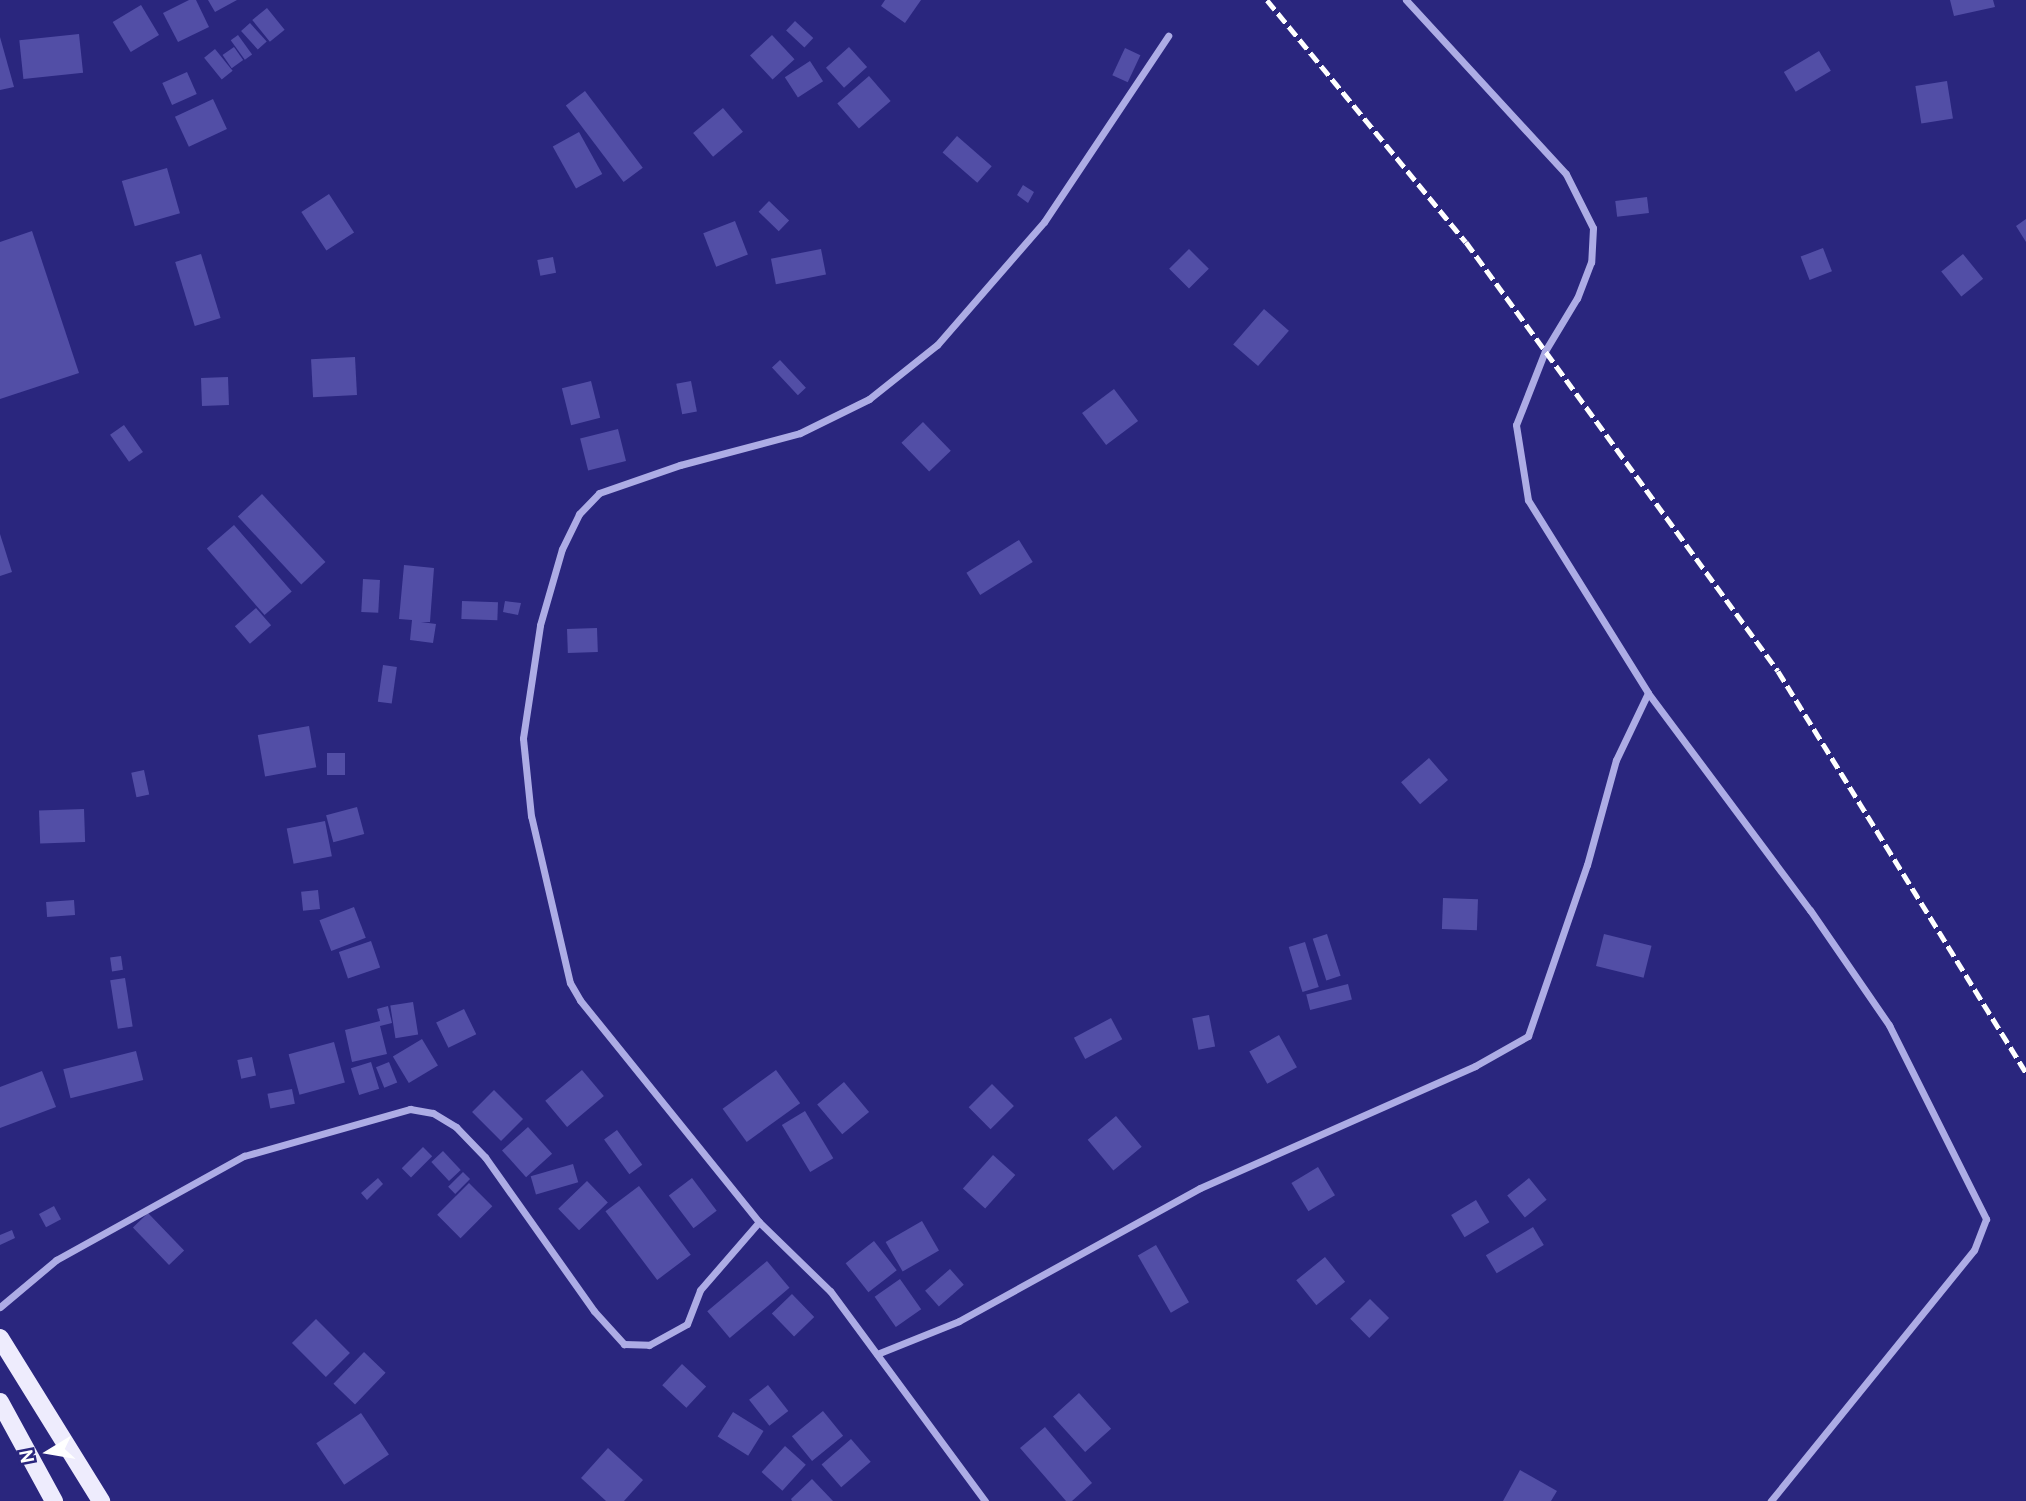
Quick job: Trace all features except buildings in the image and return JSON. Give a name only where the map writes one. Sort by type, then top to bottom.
[{"type":"main road","points":[[0,1338],[101,1501]]},
{"type":"main road","points":[[0,1402],[54,1501]]},
{"type":"street","points":[[1406,0],[1566,174],[1593,228],[1591,262],[1581,286],[1545,351],[1517,425],[1528,500],[1648,692],[1810,910],[1889,1025],[1986,1219],[1974,1250],[1771,1501]]},
{"type":"street","points":[[985,1501],[831,1291],[759,1222],[570,983],[531,816],[523,738],[540,625],[562,549],[579,514],[598,493],[680,465],[800,433],[869,399],[937,345],[1044,222],[1168,36]]},
{"type":"street","points":[[877,1354],[959,1321],[1200,1188],[1475,1066],[1528,1036],[1587,865],[1616,760],[1648,692]]},
{"type":"street","points":[[0,1307],[56,1260],[244,1156],[410,1109],[433,1113],[456,1127],[485,1157],[593,1311],[624,1344],[649,1345],[687,1324],[699,1290],[759,1222]]},
{"type":"railway","points":[[1267,0],[1466,242],[1778,671],[2026,1073]]}]
